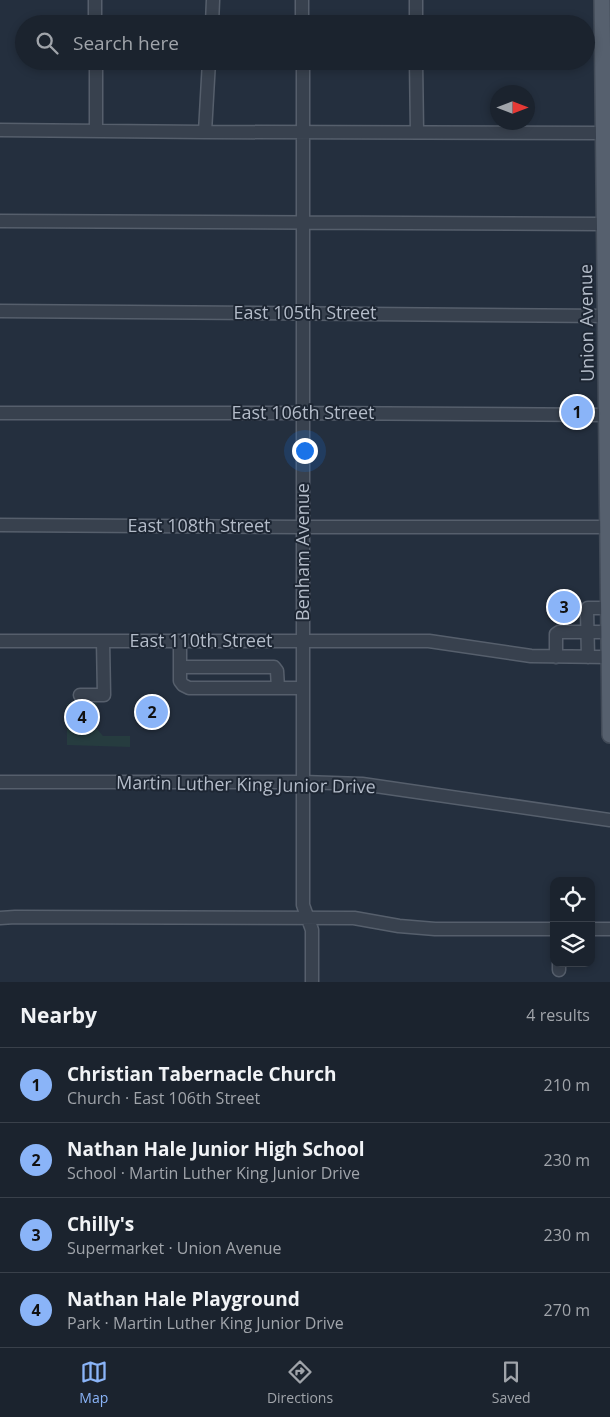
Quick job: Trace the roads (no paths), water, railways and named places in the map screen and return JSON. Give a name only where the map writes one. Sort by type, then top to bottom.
[{"type":"main road","name":"Union Avenue","points":[[602,0],[606,62],[604,133],[607,206],[604,224],[608,316],[606,415],[610,735]]},
{"type":"street","points":[[95,0],[95,15]]},
{"type":"street","points":[[212,15],[213,0]]},
{"type":"street","points":[[302,0],[302,15]]},
{"type":"street","points":[[416,0],[416,15]]},
{"type":"street","points":[[96,70],[96,131]]},
{"type":"street","points":[[205,132],[208,70]]},
{"type":"street","name":"Benham Avenue","points":[[303,70],[303,905],[312,930],[312,982]]},
{"type":"street","points":[[416,70],[417,132]]},
{"type":"street","points":[[0,130],[604,133]]},
{"type":"street","points":[[0,222],[604,224]]},
{"type":"street","name":"East 105th Street","points":[[0,311],[608,316]]},
{"type":"street","name":"East 106th Street","points":[[0,413],[303,412],[606,415]]},
{"type":"street","name":"East 108th Street","points":[[0,524],[303,527],[608,520]]},
{"type":"street","points":[[588,657],[588,608],[608,608]]},
{"type":"street","points":[[556,656],[556,634],[559,632],[609,632]]},
{"type":"street","name":"East 110th Street","points":[[0,641],[429,641],[531,656],[609,657]]},
{"type":"street","points":[[80,695],[104,695],[103,641]]},
{"type":"street","points":[[180,641],[180,681],[189,688],[303,688]]},
{"type":"street","points":[[180,667],[274,667],[278,671],[278,688]]},
{"type":"street","name":"Martin Luther King Junior Drive","points":[[0,782],[303,782],[362,784],[610,820]]},
{"type":"street","points":[[0,918],[354,918],[399,926],[435,929],[550,929]]},
{"type":"street","points":[[595,929],[610,929]]},
{"type":"place","name":"Christian Tabernacle Church","points":[[577,412]]},
{"type":"place","name":"Chilly's","points":[[564,607]]},
{"type":"place","name":"Nathan Hale Junior High School","points":[[152,712]]},
{"type":"place","name":"Nathan Hale Playground","points":[[82,717]]}]
